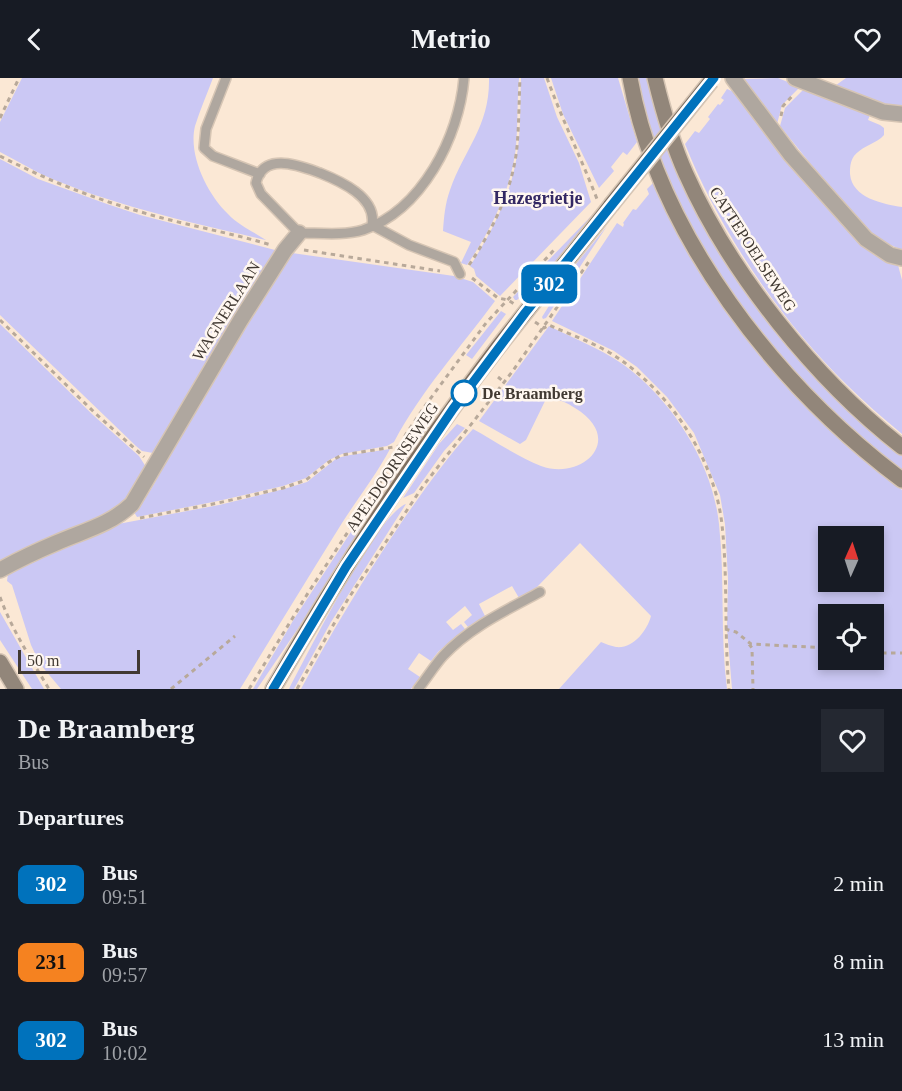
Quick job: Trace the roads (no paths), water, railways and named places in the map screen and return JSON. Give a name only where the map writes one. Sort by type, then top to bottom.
[{"type":"main road","name":"APELDOORNSEWEG","points":[[273,689],[351,559],[453,409],[605,204],[712,80]]},
{"type":"street","points":[[630,78],[644,134],[667,195],[686,232],[742,318],[782,369],[816,406],[902,480]]},
{"type":"street","name":"CATTEPOELSEWEG","points":[[655,78],[685,172],[707,214],[749,282],[780,325],[839,391],[902,447]]},
{"type":"street","points":[[733,78],[798,162],[866,239],[890,255],[902,258]]},
{"type":"street","points":[[800,80],[883,112],[902,114]]},
{"type":"street","points":[[650,152],[671,134]]},
{"type":"street","name":"WAGNERLAAN","points":[[0,570],[107,522],[121,514],[138,496],[200,388],[285,249],[298,233]]},
{"type":"street","points":[[0,662],[16,689]]},
{"type":"lane","points":[[226,78],[206,129],[204,148],[213,156],[260,174]]},
{"type":"lane","points":[[372,225],[373,214],[369,207],[342,182],[290,163],[274,164],[260,174],[256,183],[258,190],[298,233],[360,231],[396,214],[428,178],[454,127],[463,99],[464,78]]},
{"type":"lane","points":[[372,225],[409,245],[454,262],[462,274]]},
{"type":"lane","points":[[418,689],[454,645],[490,620],[540,592]]},
{"type":"place","name":"De Braamberg","points":[[464,393]]},
{"type":"district","name":"Hazegrietje","points":[[538,198]]}]
